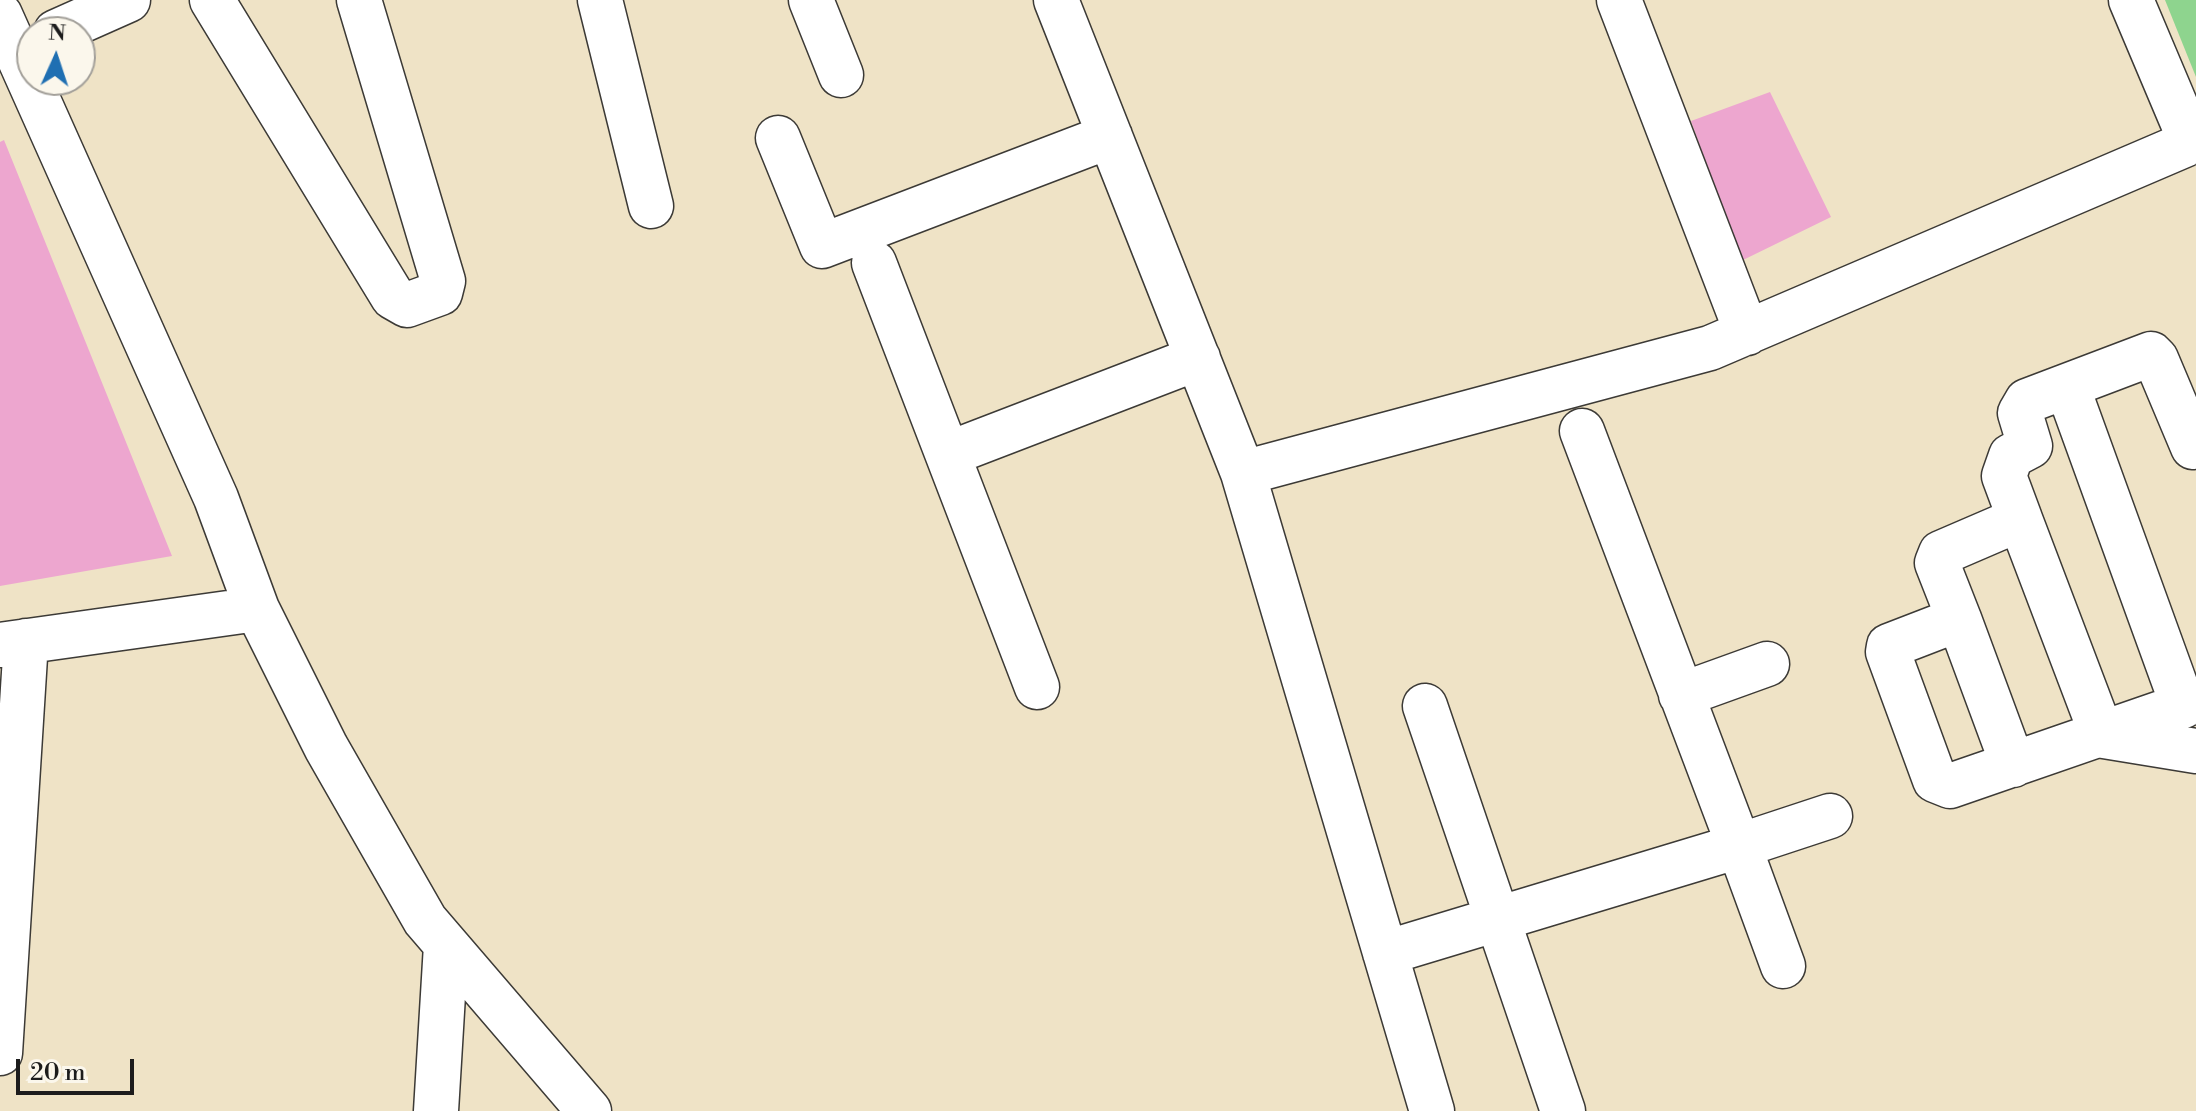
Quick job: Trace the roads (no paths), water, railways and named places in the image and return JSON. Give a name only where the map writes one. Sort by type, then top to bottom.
[{"type":"street","points":[[92,16],[128,0]]},
{"type":"street","points":[[212,0],[393,297],[407,305],[440,293],[443,281],[359,0]]},
{"type":"street","points":[[600,0],[651,206]]},
{"type":"street","points":[[811,0],[841,75]]},
{"type":"street","points":[[1056,0],[1243,473],[1432,1111]]},
{"type":"street","points":[[1619,0],[1747,333]]},
{"type":"street","points":[[1243,473],[1710,348],[2194,141],[2131,0]]},
{"type":"street","points":[[12,41],[216,498],[257,609],[326,747],[425,920],[589,1111]]},
{"type":"street","points":[[778,138],[822,246],[1110,136]]},
{"type":"street","points":[[874,263],[1037,687]]},
{"type":"street","points":[[2102,735],[2004,476],[2011,456],[2030,446],[2020,413],[2022,404],[2151,354],[2156,359],[2195,450]]},
{"type":"street","points":[[948,454],[1198,358]]},
{"type":"street","points":[[1959,619],[1889,646],[1888,652],[1935,780],[1950,786],[2190,703],[2067,386]]},
{"type":"street","points":[[1582,431],[1783,966]]},
{"type":"street","points":[[2013,765],[1937,557],[2020,519]]},
{"type":"street","points":[[0,1053],[13,643],[257,609]]},
{"type":"street","points":[[1681,695],[1767,664]]},
{"type":"street","points":[[1425,706],[1563,1111]]},
{"type":"street","points":[[2102,735],[2196,751]]},
{"type":"street","points":[[1385,953],[1830,816]]},
{"type":"street","points":[[436,1111],[446,945]]}]
